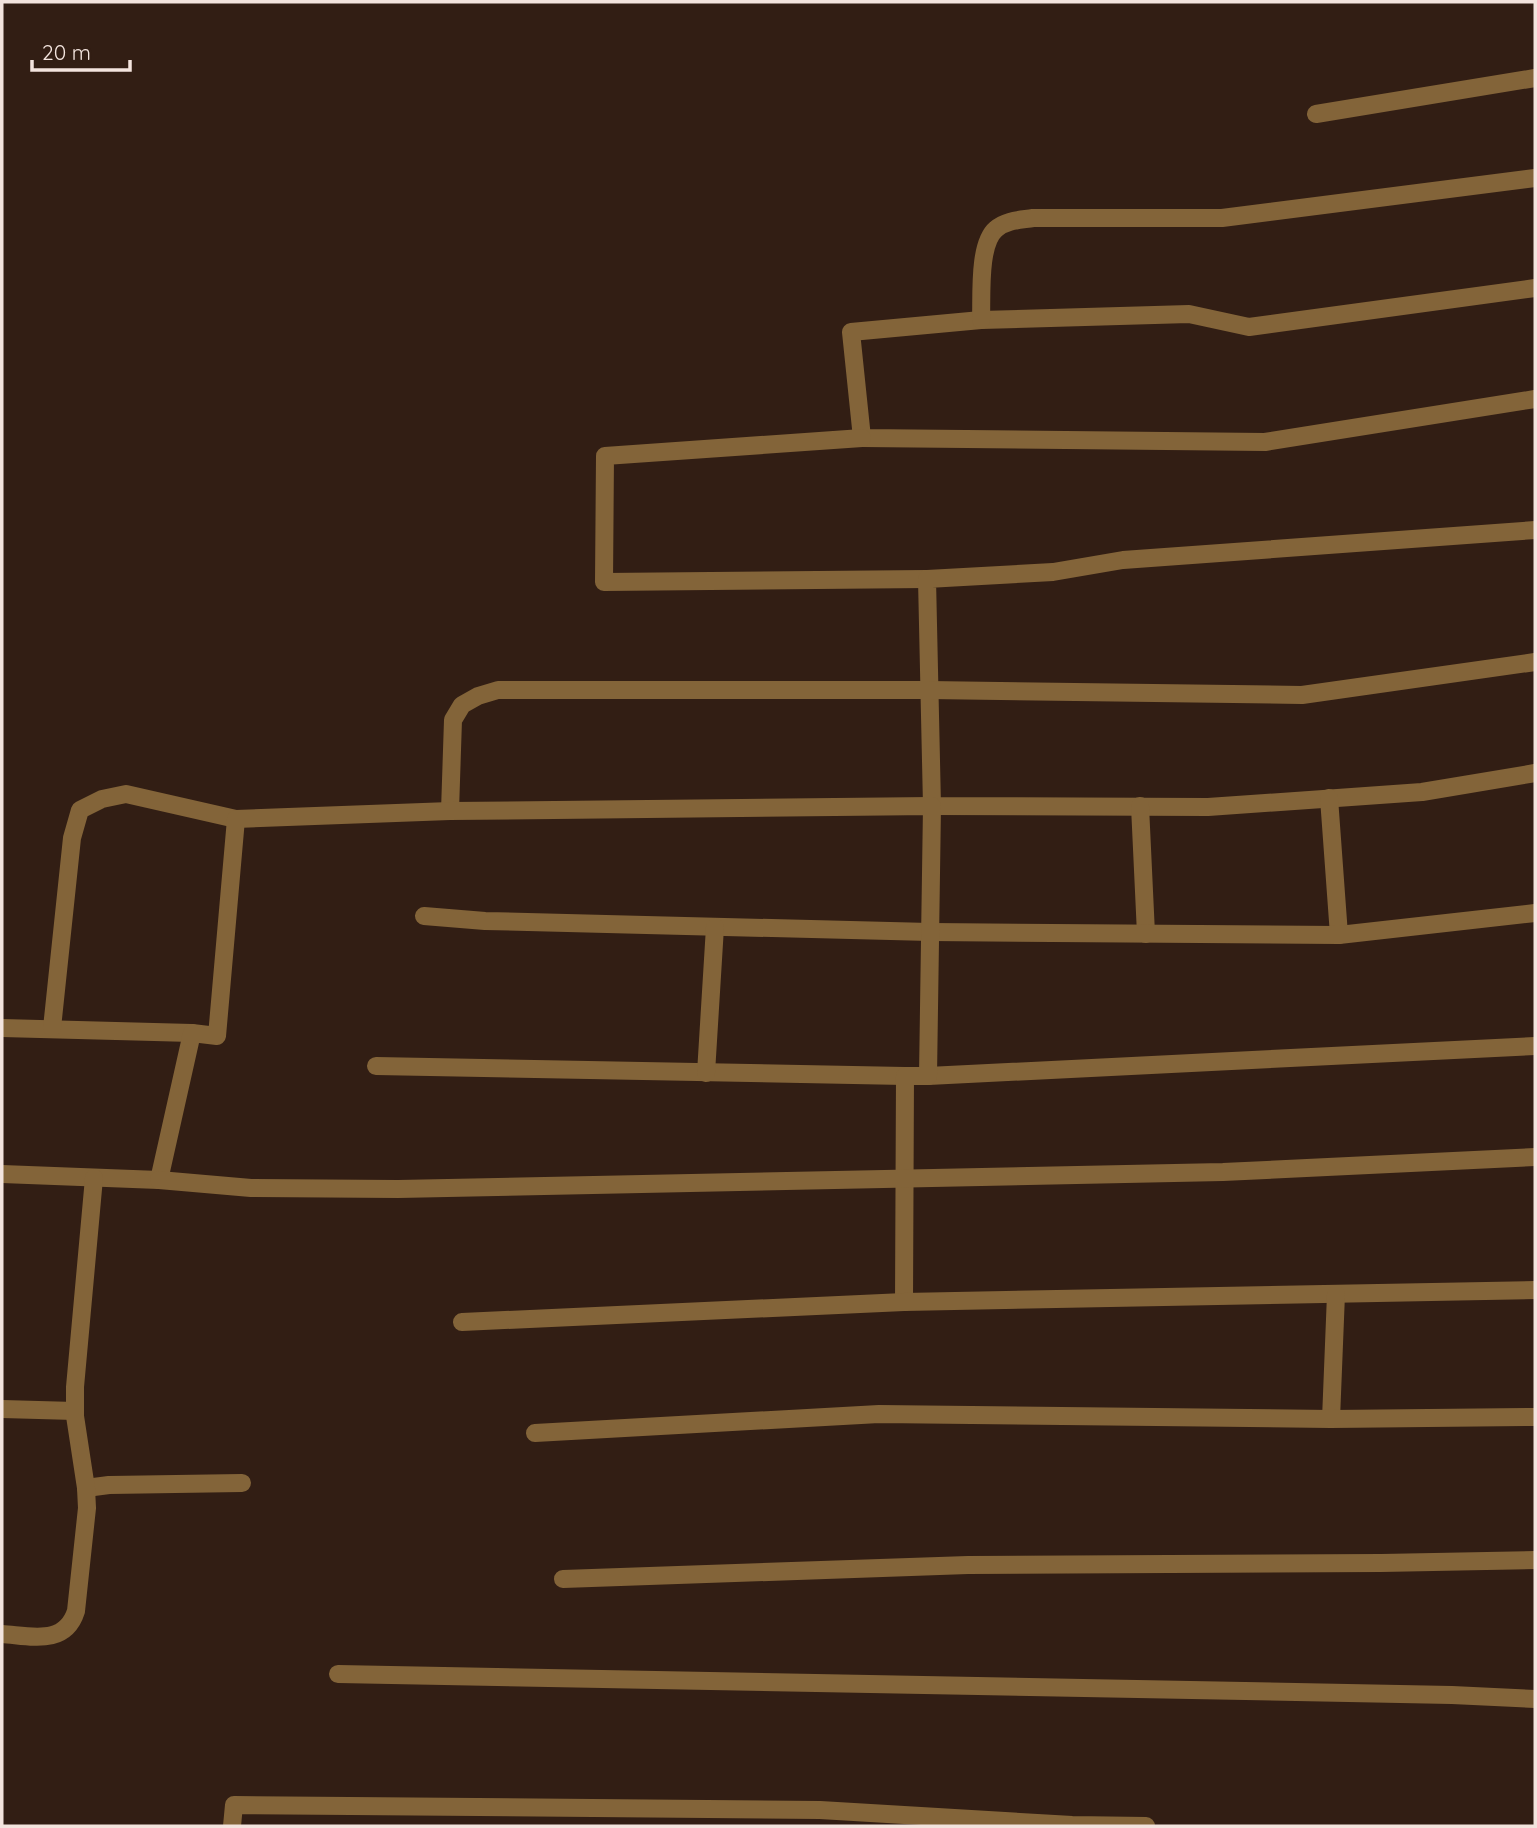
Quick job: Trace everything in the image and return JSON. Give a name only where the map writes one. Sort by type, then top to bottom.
[{"type":"street","points":[[1316,114],[1535,78]]},
{"type":"street","points":[[981,320],[987,241],[996,228],[1010,221],[1033,218],[1222,218],[1535,178]]},
{"type":"street","points":[[862,438],[851,331],[981,320],[1189,314],[1249,327],[1535,288]]},
{"type":"street","points":[[1535,399],[1265,442],[862,438],[605,456],[604,582],[927,579],[1054,572],[1123,560],[1535,530]]},
{"type":"street","points":[[927,579],[932,806],[928,1076]]},
{"type":"street","points":[[450,811],[453,720],[463,705],[478,696],[498,690],[929,690],[1302,695],[1535,662]]},
{"type":"street","points":[[52,1028],[72,838],[80,810],[102,799],[126,794],[236,819],[450,811],[932,806],[1208,807],[1422,792],[1535,773]]},
{"type":"street","points":[[1329,798],[1339,935]]},
{"type":"street","points":[[1140,806],[1146,934]]},
{"type":"street","points":[[2,1028],[217,1036],[236,819]]},
{"type":"street","points":[[424,916],[485,921],[930,932],[1339,935],[1535,913]]},
{"type":"street","points":[[706,1073],[715,927]]},
{"type":"street","points":[[159,1180],[192,1033]]},
{"type":"street","points":[[376,1066],[928,1076],[1535,1046]]},
{"type":"street","points":[[904,1302],[905,1076]]},
{"type":"street","points":[[2,1174],[159,1180],[251,1188],[398,1189],[1223,1172],[1535,1157]]},
{"type":"street","points":[[2,1634],[46,1637],[60,1634],[73,1623],[76,1611],[87,1508],[75,1411],[94,1178]]},
{"type":"street","points":[[462,1322],[904,1302],[1535,1290]]},
{"type":"street","points":[[1331,1419],[1336,1294]]},
{"type":"street","points":[[2,1409],[75,1411]]},
{"type":"street","points":[[535,1433],[879,1414],[1331,1419],[1535,1417]]},
{"type":"street","points":[[86,1488],[109,1485],[242,1483]]},
{"type":"street","points":[[563,1578],[968,1564],[1535,1560]]},
{"type":"street","points":[[338,1674],[979,1685],[1535,1699]]},
{"type":"street","points":[[232,1826],[234,1805],[820,1810],[1072,1825],[1146,1826]]}]
